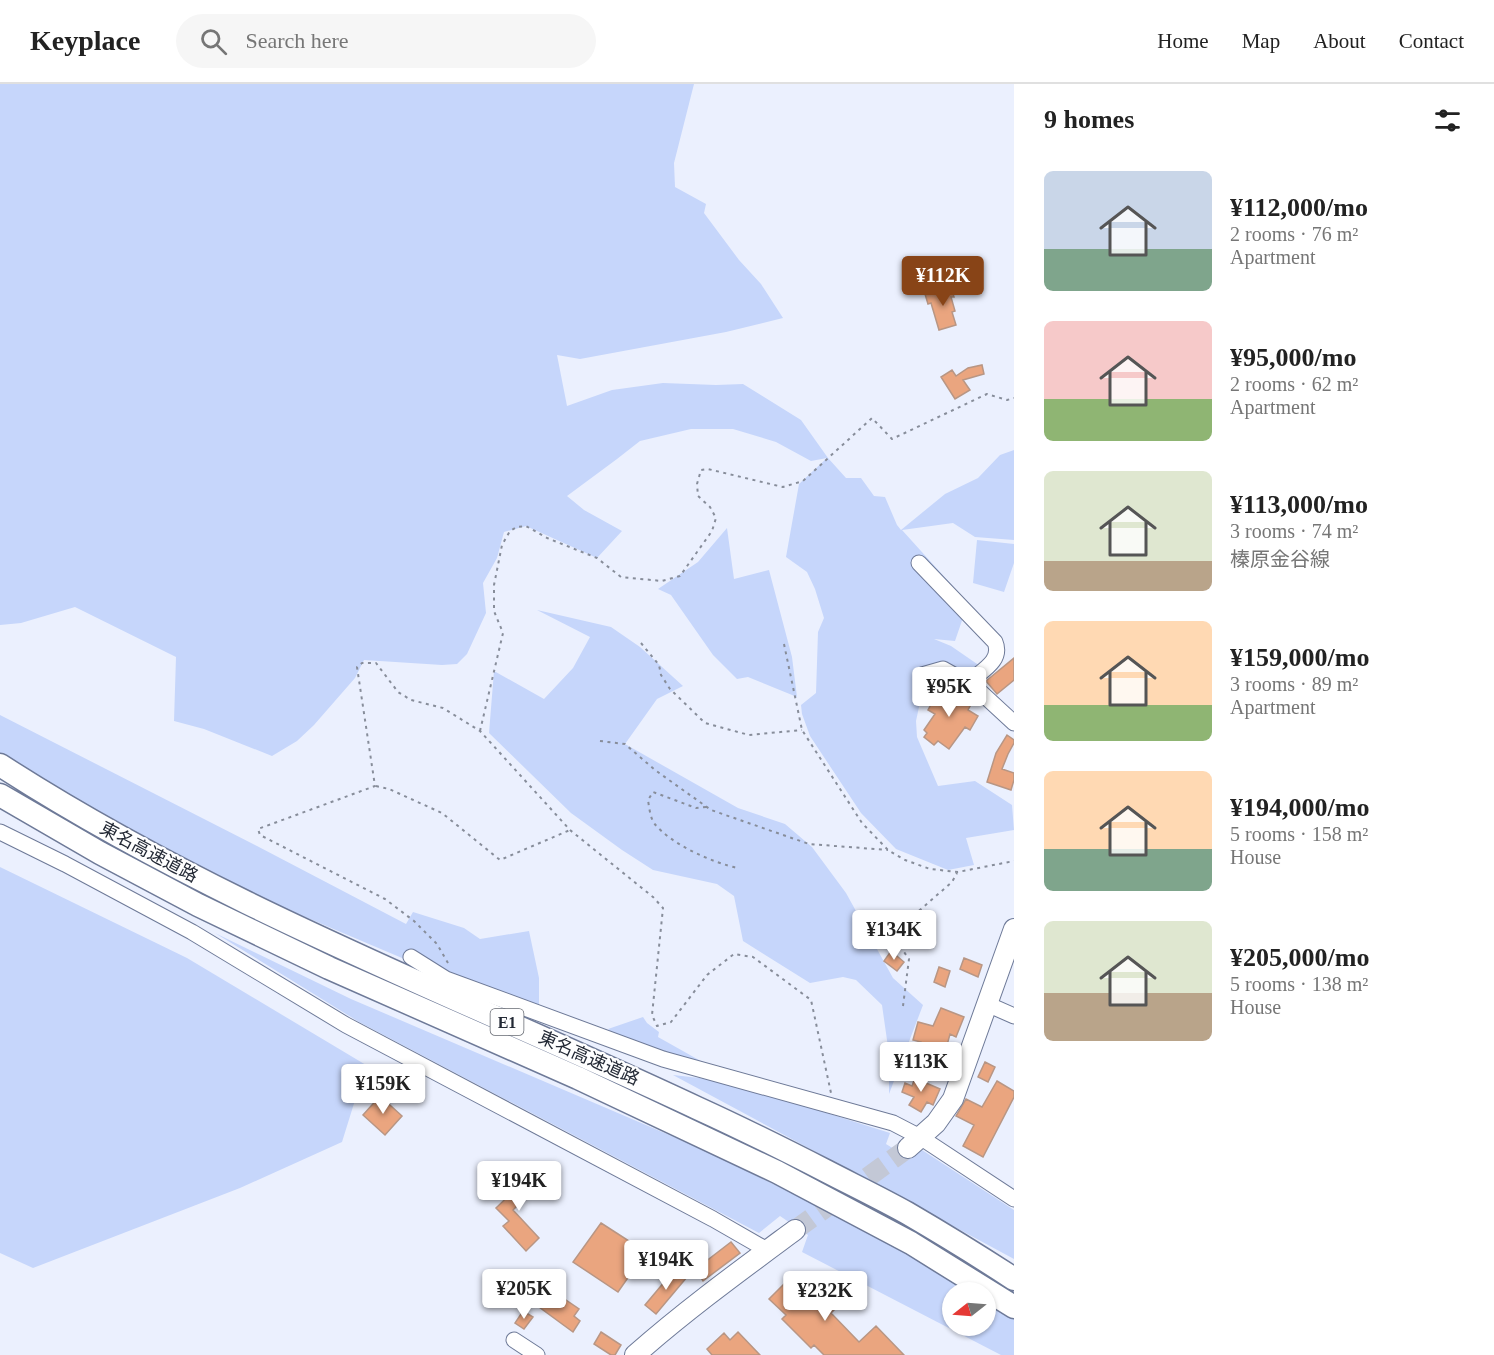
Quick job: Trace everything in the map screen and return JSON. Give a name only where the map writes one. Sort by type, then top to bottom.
[{"type":"highway","name":"東名高速道路","points":[[0,765],[125,840],[211,885],[336,945],[747,1131],[904,1212],[1014,1279]]},
{"type":"highway","name":"東名高速道路","points":[[0,795],[100,853],[198,905],[329,968],[578,1077],[777,1172],[911,1243],[1013,1306]]},
{"type":"main road","points":[[914,1142],[936,1123],[952,1099],[1014,929]]},
{"type":"main road","points":[[635,1355],[696,1304],[795,1230]]},
{"type":"street","points":[[919,563],[995,642],[998,654],[994,661],[968,682]]},
{"type":"street","points":[[922,675],[943,669],[968,682],[1014,723]]},
{"type":"street","points":[[0,832],[192,932],[346,1025],[713,1219],[767,1250]]},
{"type":"street","points":[[411,957],[451,981],[663,1059],[893,1123],[914,1142],[1014,1199]]},
{"type":"street","points":[[987,1004],[1014,1016]]},
{"type":"street","points":[[514,1340],[537,1355]]},
{"type":"path","points":[[480,731],[503,633],[494,611],[494,585],[502,545],[510,531],[526,526],[547,538],[597,558],[621,577],[662,581],[680,576],[712,531],[716,518],[710,507],[698,496],[701,470],[708,469],[783,487],[803,481],[872,418],[891,439],[987,394],[1007,400],[1014,398]]},
{"type":"path","points":[[641,642],[659,665],[661,675],[670,689],[705,723],[749,735],[802,730]]},
{"type":"path","points":[[784,644],[802,730],[862,823],[888,850],[905,860],[930,869],[958,872],[1014,861]]},
{"type":"path","points":[[375,786],[357,667],[362,663],[376,663],[398,692],[411,700],[443,708],[480,731],[570,830],[653,897],[663,908],[652,1015],[657,1026],[670,1022],[707,975],[734,954],[753,957],[811,1000],[832,1091],[830,1105]]},
{"type":"path","points":[[600,741],[625,744],[655,770],[711,810],[809,844],[888,850]]},
{"type":"path","points":[[451,981],[448,964],[437,944],[414,921],[385,899],[260,835],[258,829],[375,786],[389,789],[442,813],[500,860],[570,830]]},
{"type":"path","points":[[707,807],[696,808],[653,792],[648,800],[652,821],[667,835],[694,852],[723,865],[738,868]]},
{"type":"path","points":[[903,1006],[909,959],[898,945],[913,916],[952,882],[958,872]]},
{"type":"shaded area","points":[[0,84],[694,84],[674,163],[675,187],[706,204],[704,213],[739,260],[761,284],[783,318],[726,332],[580,359],[557,355],[567,406],[612,390],[663,383],[743,384],[801,420],[828,458],[846,478],[861,478],[874,496],[885,497],[901,530],[945,494],[978,478],[1000,455],[1014,450],[1014,540],[975,537],[953,523],[902,530],[968,603],[955,641],[934,639],[951,646],[980,666],[922,693],[916,721],[917,737],[938,786],[975,781],[1012,805],[1014,830],[966,838],[974,865],[948,870],[896,849],[861,813],[810,736],[802,714],[801,705],[816,693],[818,632],[824,618],[807,572],[786,557],[799,484],[827,458],[811,461],[776,442],[733,429],[691,429],[640,441],[567,496],[584,510],[622,531],[597,558],[526,526],[504,532],[497,558],[483,583],[486,613],[467,654],[457,664],[364,660],[355,678],[314,725],[297,741],[272,756],[204,729],[174,721],[176,657],[75,607],[21,623],[0,625]]},
{"type":"shaded area","points":[[727,528],[734,579],[769,570],[792,657],[797,697],[748,677],[737,679],[713,655],[671,595],[658,589],[698,562]]},
{"type":"shaded area","points":[[977,540],[1014,544],[1014,563],[1004,592],[973,583]]},
{"type":"shaded area","points":[[537,610],[611,627],[640,647],[683,686],[657,699],[625,744],[738,808],[785,824],[812,847],[846,893],[893,978],[923,1005],[889,1094],[889,1054],[882,1005],[856,980],[843,977],[810,983],[743,941],[734,896],[717,884],[653,870],[622,850],[571,813],[489,733],[494,671],[544,699],[573,668],[590,637]]},
{"type":"shaded area","points":[[0,715],[406,924],[413,912],[464,928],[480,939],[529,931],[539,978],[539,1005],[435,972],[284,908],[64,798],[0,754]]},
{"type":"shaded area","points":[[0,867],[187,958],[366,1065],[342,1142],[240,1188],[33,1268],[0,1253]]},
{"type":"shaded area","points":[[215,933],[351,999],[702,1149],[881,1237],[955,1282],[942,1282],[942,1324],[802,1252],[808,1235],[780,1216],[759,1233],[359,1022]]},
{"type":"shaded area","points":[[643,1017],[659,1032],[658,1037],[706,1064],[668,1056],[616,1036],[608,1029]]},
{"type":"shaded area","points":[[673,1075],[726,1081],[890,1133],[886,1144],[910,1159],[922,1150],[1014,1210],[1014,1259]]},
{"type":"shaded area","points":[[996,1307],[1014,1318],[1014,1355],[1001,1355],[964,1336],[996,1336]]},
{"type":"building","points":[[951,287],[955,311],[952,312],[956,325],[939,330],[931,303],[928,304],[925,294]]},
{"type":"building","points":[[982,365],[984,374],[963,380],[970,390],[955,399],[941,377],[952,370],[956,376],[968,368]]},
{"type":"building","points":[[1014,658],[1014,680],[997,694],[986,681]]},
{"type":"building","points":[[939,690],[957,699],[962,691],[969,695],[974,699],[968,710],[978,716],[970,730],[965,727],[949,749],[938,741],[934,745],[924,737],[927,733],[924,730],[935,714],[928,710]]},
{"type":"building","points":[[1007,735],[1014,740],[1014,743],[1002,769],[1014,773],[1011,790],[987,782],[996,753]]},
{"type":"building","points":[[891,951],[904,962],[897,971],[884,961]]},
{"type":"building","points":[[964,958],[982,965],[978,977],[960,969]]},
{"type":"building","points":[[939,967],[950,971],[945,987],[934,982]]},
{"type":"building","points":[[941,1008],[964,1017],[956,1037],[950,1034],[939,1063],[917,1057],[921,1042],[913,1040],[918,1022],[933,1026]]},
{"type":"building","points":[[985,1062],[995,1067],[988,1082],[978,1077]]},
{"type":"building","points":[[916,1075],[927,1080],[926,1083],[940,1089],[933,1105],[927,1102],[921,1112],[909,1105],[914,1097],[902,1092],[905,1083],[912,1086]]},
{"type":"building","points":[[997,1081],[1014,1091],[1014,1097],[983,1157],[963,1146],[974,1125],[956,1116],[966,1099],[982,1107]]},
{"type":"building","points":[[380,1096],[402,1116],[385,1135],[363,1115]]},
{"type":"building","points":[[527,1171],[539,1186],[534,1194],[531,1192],[513,1210],[539,1238],[526,1251],[503,1226],[509,1221],[496,1208],[521,1184],[516,1180]]},
{"type":"building","points":[[601,1223],[646,1252],[618,1292],[573,1262]]},
{"type":"building","points":[[731,1242],[740,1253],[703,1281],[696,1269]]},
{"type":"building","points":[[676,1268],[687,1277],[656,1314],[645,1305]]},
{"type":"building","points":[[802,1272],[837,1307],[831,1313],[859,1342],[876,1326],[904,1355],[824,1355],[814,1345],[811,1348],[782,1319],[786,1315],[769,1299],[790,1278],[793,1281]]},
{"type":"building","points":[[547,1287],[579,1309],[574,1316],[580,1321],[573,1332],[535,1304]]},
{"type":"building","points":[[523,1311],[533,1317],[524,1329],[515,1323]]},
{"type":"building","points":[[601,1332],[621,1345],[615,1355],[611,1355],[594,1344]]},
{"type":"building","points":[[738,1332],[760,1355],[712,1355],[707,1349],[724,1333],[730,1340]]},
{"type":"tunnel","points":[[795,1230],[908,1148]]}]
